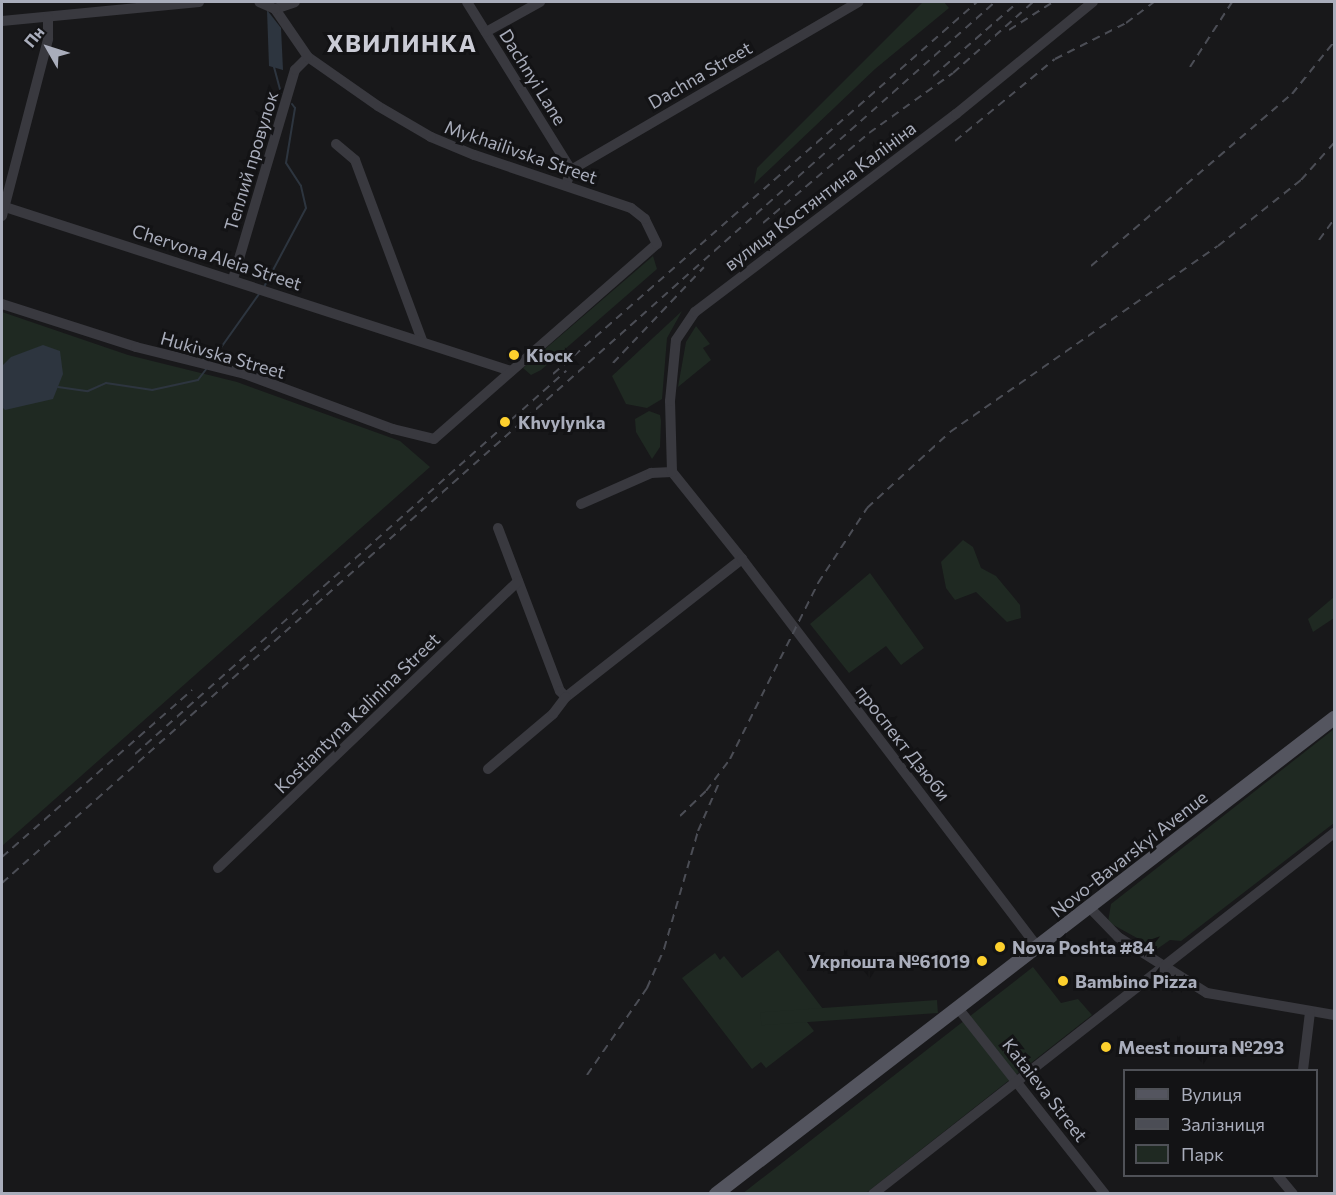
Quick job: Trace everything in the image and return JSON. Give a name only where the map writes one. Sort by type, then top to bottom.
[{"type":"main road","name":"Novo-Bavarskyi Avenue","points":[[716,1194],[1335,718]]},
{"type":"street","points":[[2,21],[199,2]]},
{"type":"street","points":[[259,2],[275,9],[295,2]]},
{"type":"street","name":"Dachnyi Lane","points":[[467,2],[571,170]]},
{"type":"street","points":[[486,32],[540,2]]},
{"type":"street","name":"Dachna Street","points":[[571,170],[859,2]]},
{"type":"street","name":"вулиця Костянтина Калініна","points":[[672,472],[672,360],[676,340],[695,312],[956,114],[1093,2]]},
{"type":"street","name":"Mykhailivska Street","points":[[275,9],[308,57],[431,137],[631,208],[645,219],[657,244],[511,371]]},
{"type":"street","points":[[3,210],[48,39],[48,17]]},
{"type":"street","name":"Теплий провулок","points":[[233,279],[295,70],[308,57]]},
{"type":"street","points":[[336,144],[355,159],[422,340]]},
{"type":"street","points":[[566,185],[571,170]]},
{"type":"street","name":"Chervona Aleia Street","points":[[3,210],[233,279],[511,371]]},
{"type":"street","name":"Hukivska Street","points":[[2,304],[136,347],[214,367],[393,429],[434,439],[511,371]]},
{"type":"street","points":[[488,769],[553,714],[566,697],[742,559],[672,472],[651,473],[581,504]]},
{"type":"street","points":[[498,528],[560,691],[566,697]]},
{"type":"street","name":"проспект Дзюби","points":[[742,559],[1038,948]]},
{"type":"street","name":"Kostiantyna Kalinina Street","points":[[218,868],[518,581]]},
{"type":"street","points":[[873,1194],[1335,833]]},
{"type":"street","points":[[1089,908],[1118,937],[1215,997],[1335,1015]]},
{"type":"street","name":"Kataieva Street","points":[[958,1008],[1105,1194]]},
{"type":"street","points":[[1303,1069],[1310,1012]]},
{"type":"street","points":[[1279,1177],[1293,1194]]},
{"type":"green space","points":[[923,2],[944,2],[949,8],[875,69],[754,184],[757,168]]},
{"type":"green space","points":[[653,256],[657,269],[541,370],[531,375],[523,368]]},
{"type":"green space","points":[[682,311],[667,338],[662,399],[647,408],[626,404],[612,376]]},
{"type":"green space","points":[[2,312],[128,355],[237,382],[400,441],[430,467],[2,846]]},
{"type":"green space","points":[[696,326],[710,344],[703,348],[711,360],[678,387],[686,342]]},
{"type":"green space","points":[[649,411],[660,415],[661,421],[660,447],[652,459],[636,432],[635,419]]},
{"type":"green space","points":[[963,540],[973,547],[981,568],[996,576],[1020,605],[1021,618],[1007,622],[976,592],[955,600],[946,588],[941,562]]},
{"type":"green space","points":[[870,573],[924,648],[901,665],[886,646],[849,673],[810,624]]},
{"type":"green space","points":[[1334,597],[1334,618],[1313,632],[1308,619]]},
{"type":"green space","points":[[1334,729],[1334,823],[1181,941],[1170,940],[1157,949],[1108,922],[1111,904]]},
{"type":"green space","points":[[778,950],[823,1009],[807,1022],[814,1031],[766,1068],[761,1062],[752,1069],[682,978],[715,953],[720,960],[724,956],[742,978]]},
{"type":"green space","points":[[1033,967],[1061,1003],[1078,999],[1092,1015],[866,1193],[742,1194]]},
{"type":"green space","points":[[937,1000],[938,1013],[761,1025],[760,1012]]},
{"type":"shaded area","points":[[267,10],[281,28],[283,70],[269,66]]},
{"type":"shaded area","points":[[43,345],[60,351],[63,374],[53,399],[5,410],[2,407],[2,366],[11,357]]},
{"type":"waterway","points":[[274,67],[281,93]]},
{"type":"waterway","points":[[264,287],[306,208],[301,186],[286,163],[295,108],[292,104]]},
{"type":"waterway","points":[[210,363],[259,294]]},
{"type":"waterway","points":[[58,387],[88,391],[106,383],[152,390],[198,380],[207,368]]},
{"type":"railway","points":[[553,374],[977,2]]},
{"type":"railway","points":[[2,883],[995,2]]},
{"type":"railway","points":[[933,76],[1018,2]]},
{"type":"railway","points":[[763,223],[869,133],[953,73],[1033,2]]},
{"type":"railway","points":[[1009,30],[1053,2]]},
{"type":"railway","points":[[955,141],[1055,59],[1126,23],[1154,2]]},
{"type":"railway","points":[[1190,67],[1232,2]]},
{"type":"railway","points":[[1091,266],[1292,94],[1334,42]]},
{"type":"railway","points":[[680,816],[706,791],[730,759],[818,583],[867,508],[950,432],[1218,246],[1301,180],[1334,143]]},
{"type":"railway","points":[[1319,240],[1334,219]]},
{"type":"railway","points":[[613,363],[704,267]]},
{"type":"railway","points":[[135,754],[566,371]]},
{"type":"railway","points":[[2,857],[192,690]]},
{"type":"railway","points":[[587,1075],[647,988],[664,949],[698,831],[719,783]]},
{"type":"place","name":"Кіоск","points":[[514,355]]},
{"type":"place","name":"Khvylynka","points":[[505,422]]},
{"type":"place","name":"Nova Poshta #84","points":[[1000,947]]},
{"type":"place","name":"Укрпошта №61019","points":[[982,961]]},
{"type":"place","name":"Bambino Pizza","points":[[1063,981]]},
{"type":"place","name":"Meest пошта №293","points":[[1106,1047]]},
{"type":"district","name":"ХВИЛИНКА","points":[[402,43]]}]
